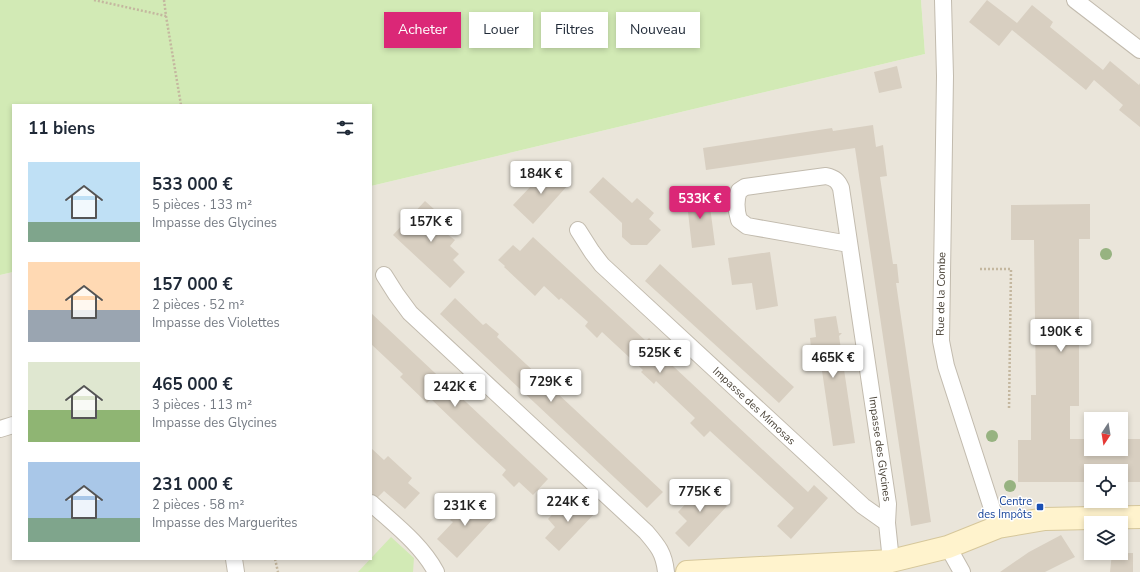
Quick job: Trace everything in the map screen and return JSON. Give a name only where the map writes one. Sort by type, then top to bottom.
[{"type":"street","name":"Rue de la Combe","points":[[943,0],[945,76],[941,341],[946,366],[998,527]]},
{"type":"street","points":[[1075,0],[1140,50]]},
{"type":"street","name":"Impasse des Glycines","points":[[849,244],[747,226],[739,220],[736,198],[739,191],[745,187],[826,176],[832,177],[838,181],[841,188],[888,504],[887,523],[891,561]]},
{"type":"street","name":"Impasse des Mimosas","points":[[578,230],[602,265],[863,506],[887,523]]},
{"type":"street","points":[[384,275],[410,313],[646,532],[664,556],[666,572]]},
{"type":"street","points":[[0,429],[12,425]]},
{"type":"street","points":[[372,505],[421,550],[436,572]]},
{"type":"street","points":[[687,572],[891,561],[948,547],[998,527],[1045,519],[1140,517]]},
{"type":"street","points":[[948,547],[962,572]]},
{"type":"street","points":[[234,560],[236,572]]},
{"type":"path","points":[[94,0],[166,16]]},
{"type":"path","points":[[164,0],[181,104]]},
{"type":"path","points":[[980,269],[1011,269],[1009,410]]},
{"type":"path","points":[[276,560],[278,572]]},
{"type":"shaded area","points":[[921,0],[1140,0],[1140,572],[0,572],[0,275],[12,272],[12,560],[372,560],[372,186],[925,54]]},
{"type":"green space","points":[[0,0],[921,0],[925,54],[372,186],[372,104],[12,104],[12,272],[0,275]]},
{"type":"green space","points":[[391,537],[414,558],[413,572],[358,572],[369,560],[372,560],[372,557]]},
{"type":"building","points":[[987,0],[1017,23],[1032,5],[1053,22],[1050,27],[1103,70],[1110,61],[1139,85],[1140,83],[1140,127],[1119,110],[1123,105],[1094,80],[1086,90],[1012,30],[999,46],[969,22]]},
{"type":"building","points":[[897,66],[902,88],[879,93],[874,72]]},
{"type":"building","points":[[873,125],[876,147],[883,145],[887,176],[880,177],[893,264],[897,264],[899,283],[896,283],[931,522],[911,526],[855,148],[706,170],[703,148],[832,128],[833,131]]},
{"type":"building","points":[[549,167],[568,185],[533,224],[513,205]]},
{"type":"building","points":[[603,177],[632,203],[637,198],[654,213],[649,219],[661,230],[647,245],[631,245],[622,237],[622,223],[589,192]]},
{"type":"building","points":[[708,191],[715,245],[692,248],[686,194]]},
{"type":"building","points":[[425,201],[454,227],[447,234],[455,240],[450,246],[459,254],[453,260],[465,272],[450,288],[393,235]]},
{"type":"building","points":[[1090,204],[1090,239],[1079,239],[1079,406],[1070,406],[1070,439],[1084,439],[1084,456],[1128,456],[1128,439],[1140,439],[1140,482],[1128,482],[1128,464],[1084,464],[1084,482],[1018,482],[1018,440],[1031,440],[1031,395],[1036,395],[1034,240],[1011,240],[1011,205]]},
{"type":"building","points":[[533,237],[646,341],[649,338],[662,349],[659,353],[808,492],[814,485],[828,498],[791,539],[777,526],[794,508],[710,431],[704,437],[690,423],[695,418],[656,381],[654,384],[641,372],[643,370],[602,332],[597,338],[585,326],[588,322],[561,298],[559,300],[544,286],[535,296],[498,260],[513,245],[520,251]]},
{"type":"building","points":[[770,252],[778,306],[756,310],[752,283],[732,285],[728,258]]},
{"type":"building","points":[[660,264],[794,387],[779,403],[645,281]]},
{"type":"building","points":[[455,298],[483,325],[486,323],[499,334],[497,337],[663,492],[647,508],[440,314]]},
{"type":"building","points":[[372,314],[548,479],[533,495],[519,482],[514,487],[502,475],[506,470],[431,399],[427,403],[400,377],[403,374],[372,345]]},
{"type":"building","points":[[836,316],[839,333],[842,333],[839,336],[855,443],[833,446],[820,357],[813,365],[810,338],[816,337],[814,319]]},
{"type":"building","points":[[372,449],[384,460],[388,456],[412,478],[408,483],[420,493],[405,509],[384,491],[378,497],[372,494]]},
{"type":"building","points":[[708,480],[721,493],[717,497],[727,506],[689,547],[675,533],[687,521],[678,512]]},
{"type":"building","points":[[472,497],[494,518],[457,558],[437,539],[453,522],[450,520]]},
{"type":"building","points":[[581,498],[596,512],[559,551],[545,538],[555,527],[548,519],[561,505],[569,512]]},
{"type":"building","points":[[1061,535],[1075,557],[1045,572],[1000,572],[1029,552]]},
{"type":"building","points":[[1128,553],[1133,553],[1133,572],[1110,572],[1111,560],[1128,560]]},
{"type":"place","name":"Centre des Impôts","points":[[1040,507]]}]
